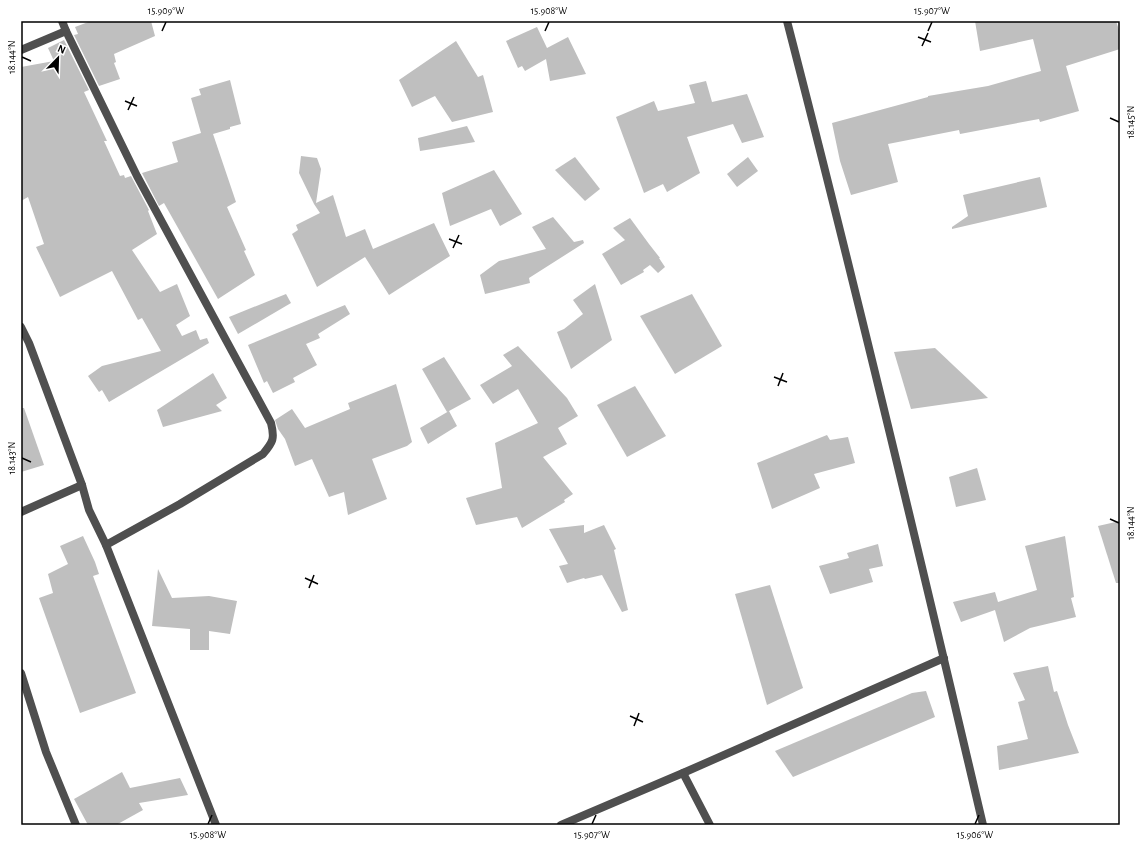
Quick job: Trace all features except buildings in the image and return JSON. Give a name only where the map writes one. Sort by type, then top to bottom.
[{"type":"street","points":[[62,21],[137,176],[271,423],[273,433],[271,444],[263,454],[180,504],[106,545]]},
{"type":"street","points":[[787,21],[824,162],[983,825]]},
{"type":"street","points":[[21,50],[66,31]]},
{"type":"street","points":[[21,327],[25,345],[82,485],[89,510],[106,545],[216,825]]},
{"type":"street","points":[[21,512],[82,485]]},
{"type":"street","points":[[561,825],[944,658]]},
{"type":"street","points":[[21,674],[46,752],[76,825]]},
{"type":"street","points":[[683,773],[710,825]]}]
